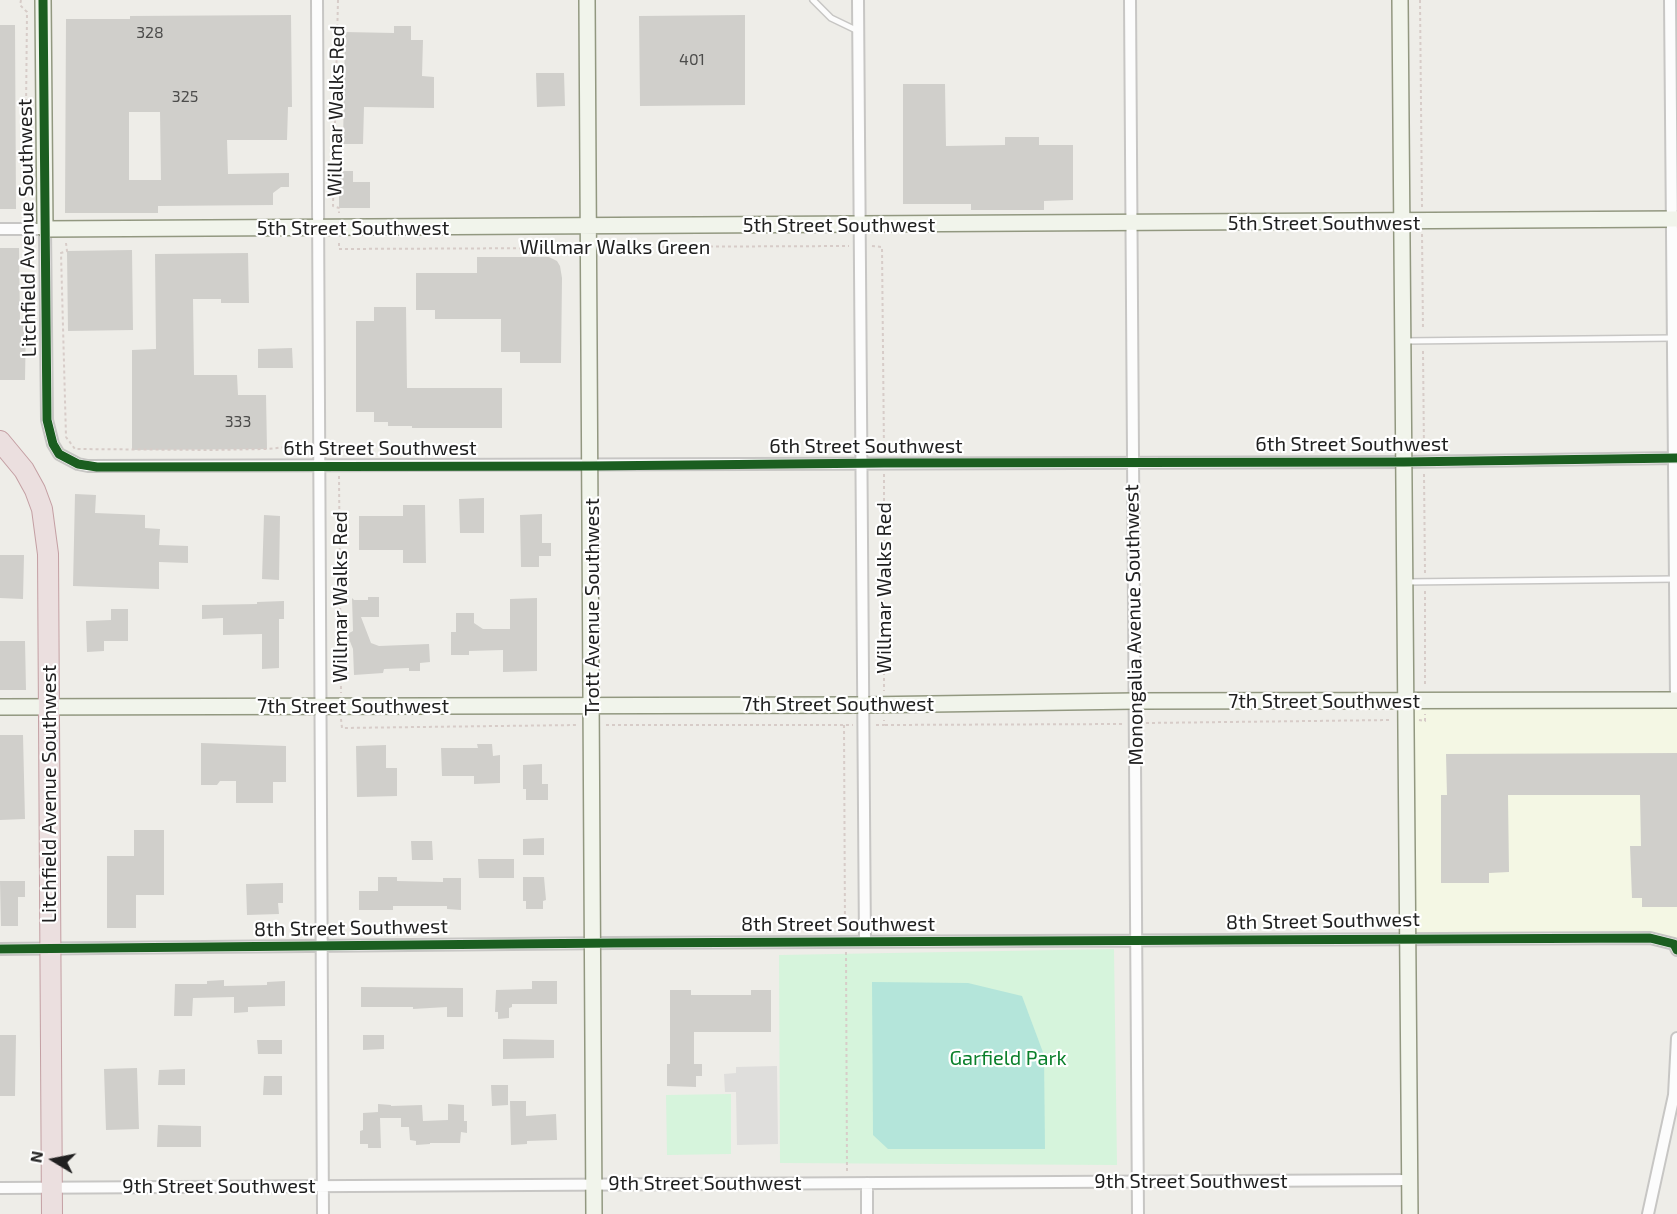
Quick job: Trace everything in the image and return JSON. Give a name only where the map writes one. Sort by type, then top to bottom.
[{"type":"highway","name":"Litchfield Avenue Southwest","points":[[0,441],[24,470],[35,490],[44,520],[48,554],[51,1214]]},
{"type":"street","name":"Litchfield Avenue Southwest","points":[[43,0],[47,420],[51,438],[59,454]]},
{"type":"street","points":[[316,0],[323,1214]]},
{"type":"street","name":"Trott Avenue Southwest","points":[[587,0],[593,705],[594,1214]]},
{"type":"street","points":[[858,0],[865,942]]},
{"type":"street","name":"Monongalia Avenue Southwest","points":[[1130,0],[1138,1214]]},
{"type":"street","points":[[1400,0],[1410,1214]]},
{"type":"street","points":[[1670,0],[1674,219],[1677,700]]},
{"type":"street","name":"5th Street Southwest","points":[[0,229],[1674,219]]},
{"type":"street","name":"6th Street Southwest","points":[[59,454],[78,464],[97,467],[1424,462],[1676,458]]},
{"type":"street","name":"7th Street Southwest","points":[[0,707],[1677,700]]},
{"type":"street","name":"8th Street Southwest","points":[[0,949],[593,943],[1137,942],[1406,938],[1650,938],[1676,947]]},
{"type":"street","points":[[1648,1214],[1674,1095],[1677,1038]]},
{"type":"street","name":"9th Street Southwest","points":[[0,1188],[1410,1180]]},
{"type":"street","points":[[867,1183],[867,1214]]},
{"type":"lane","points":[[813,0],[831,18],[858,31]]},
{"type":"lane","points":[[1403,341],[1673,338]]},
{"type":"lane","points":[[1405,582],[1676,579]]},
{"type":"path","points":[[21,0],[20,5],[27,12],[25,208],[45,213]]},
{"type":"path","points":[[338,0],[333,206],[339,208],[339,218]]},
{"type":"path","points":[[884,715],[884,724],[1425,721],[1420,0]]},
{"type":"path","points":[[871,246],[882,247],[884,452]]},
{"type":"path","points":[[884,474],[884,693]]},
{"type":"shaded area","points":[[1677,700],[1677,950],[1674,944],[1406,938],[1405,701]]},
{"type":"shaded area","points":[[777,1066],[778,1144],[737,1145],[736,1092],[725,1092],[724,1074],[736,1073],[736,1067]]},
{"type":"green space","name":"Garfield Park","points":[[1114,949],[1117,1165],[780,1163],[779,955]]},
{"type":"green space","points":[[872,982],[968,983],[1022,996],[1044,1055],[1045,1149],[888,1149],[873,1135]]},
{"type":"green space","points":[[731,1094],[731,1154],[667,1155],[666,1095]]},
{"type":"building","points":[[291,15],[292,107],[288,107],[287,140],[227,140],[228,174],[289,173],[289,187],[281,187],[273,193],[273,205],[158,206],[158,213],[65,213],[66,19],[130,19],[130,16]],"holes":[[[129,112],[160,112],[161,180],[129,180]]]},
{"type":"building","points":[[745,15],[745,105],[640,106],[639,16]]},
{"type":"building","points":[[0,25],[15,25],[16,209],[0,209]]},
{"type":"building","points":[[394,26],[411,26],[411,40],[423,40],[422,76],[434,77],[434,108],[364,107],[363,144],[343,144],[345,32],[394,33]]},
{"type":"building","points":[[536,73],[564,73],[565,106],[537,107]]},
{"type":"building","points":[[903,84],[945,84],[946,146],[1005,145],[1005,137],[1039,137],[1039,145],[1073,145],[1073,200],[1044,201],[1044,210],[971,210],[971,204],[903,204]]},
{"type":"building","points":[[339,171],[353,171],[353,182],[370,182],[370,208],[339,208]]},
{"type":"building","points":[[0,248],[19,248],[20,321],[26,321],[25,380],[0,380]]},
{"type":"building","points":[[132,250],[133,330],[68,331],[67,251]]},
{"type":"building","points":[[248,253],[249,303],[221,303],[221,299],[193,299],[194,375],[237,375],[238,395],[266,395],[267,449],[132,450],[132,350],[156,349],[155,254]]},
{"type":"building","points":[[477,257],[549,257],[557,261],[562,278],[561,363],[520,363],[520,352],[501,352],[501,319],[435,319],[435,310],[416,310],[416,273],[477,273]]},
{"type":"building","points":[[374,307],[406,307],[407,388],[502,388],[502,428],[388,426],[388,422],[374,422],[374,412],[356,412],[356,321],[374,321]]},
{"type":"building","points":[[292,348],[293,368],[258,368],[258,349]]},
{"type":"building","points":[[75,494],[96,495],[95,513],[145,515],[145,528],[160,529],[159,545],[188,546],[188,563],[159,562],[159,589],[73,586]]},
{"type":"building","points":[[484,498],[484,533],[460,533],[459,499]]},
{"type":"building","points":[[403,505],[425,505],[426,563],[403,563],[403,550],[359,550],[359,516],[403,516]]},
{"type":"building","points":[[542,514],[542,543],[551,543],[551,556],[539,556],[539,567],[521,567],[520,515]]},
{"type":"building","points":[[264,515],[280,516],[279,580],[262,579]]},
{"type":"building","points":[[0,555],[24,555],[23,599],[0,598]]},
{"type":"building","points":[[368,597],[379,597],[379,617],[361,617],[371,643],[379,646],[429,644],[430,662],[420,663],[420,671],[409,671],[409,668],[384,669],[383,673],[354,675],[353,649],[347,634],[353,631],[352,598],[368,600]]},
{"type":"building","points":[[537,598],[537,671],[503,672],[503,650],[469,651],[469,655],[451,655],[451,632],[456,632],[456,613],[474,613],[474,623],[483,629],[510,629],[510,599]]},
{"type":"building","points":[[284,601],[284,619],[279,619],[279,668],[262,669],[262,634],[223,635],[223,618],[202,619],[202,605]]},
{"type":"building","points":[[111,609],[128,609],[128,641],[104,641],[104,651],[87,652],[86,621],[111,620]]},
{"type":"building","points":[[0,641],[25,641],[26,690],[0,690]]},
{"type":"building","points":[[0,735],[23,735],[25,819],[0,820]]},
{"type":"building","points":[[201,743],[286,746],[286,782],[273,782],[273,803],[236,803],[236,781],[220,781],[217,785],[201,785]]},
{"type":"building","points":[[477,744],[492,744],[493,756],[500,755],[500,783],[474,784],[474,776],[442,776],[441,748],[478,748]]},
{"type":"building","points":[[386,745],[386,768],[397,768],[397,796],[357,797],[356,746]]},
{"type":"building","points":[[1677,753],[1677,907],[1642,907],[1642,898],[1632,898],[1630,846],[1641,846],[1640,795],[1508,795],[1509,872],[1489,873],[1489,883],[1441,883],[1441,795],[1447,795],[1446,754]]},
{"type":"building","points":[[542,764],[542,784],[548,784],[548,800],[526,800],[526,789],[523,789],[523,765]]},
{"type":"building","points":[[134,830],[164,830],[164,895],[136,895],[136,928],[107,928],[107,856],[134,856]]},
{"type":"building","points":[[544,838],[544,855],[523,855],[523,839]]},
{"type":"building","points":[[411,841],[432,841],[433,860],[412,860]]},
{"type":"building","points":[[478,859],[514,859],[514,878],[479,878]]},
{"type":"building","points":[[378,877],[397,877],[397,881],[443,882],[443,878],[461,878],[461,910],[447,909],[447,906],[393,906],[393,910],[359,910],[359,891],[378,891]]},
{"type":"building","points":[[523,877],[544,877],[546,900],[543,901],[543,909],[526,909],[526,901],[523,901]]},
{"type":"building","points":[[0,881],[25,881],[25,897],[18,897],[18,926],[1,926]]},
{"type":"building","points":[[283,883],[283,903],[278,903],[279,914],[247,915],[246,884]]},
{"type":"building","points":[[224,980],[224,986],[267,985],[267,982],[285,981],[285,1006],[248,1007],[248,1012],[234,1013],[234,997],[193,998],[192,1016],[174,1016],[175,984],[207,984],[207,981]]},
{"type":"building","points":[[532,981],[557,981],[557,1004],[512,1004],[509,1008],[509,1018],[498,1019],[498,1012],[495,1012],[496,990],[532,989]]},
{"type":"building","points":[[361,987],[463,988],[463,1017],[447,1017],[447,1007],[413,1009],[413,1007],[361,1007]]},
{"type":"building","points":[[670,990],[691,990],[691,995],[751,995],[751,990],[771,990],[771,1032],[694,1032],[694,1064],[702,1064],[702,1076],[696,1076],[696,1087],[667,1086],[667,1064],[670,1064]]},
{"type":"building","points":[[0,1035],[16,1035],[15,1096],[0,1096]]},
{"type":"building","points":[[363,1035],[384,1035],[384,1049],[363,1050]]},
{"type":"building","points":[[503,1039],[554,1040],[554,1058],[503,1059]]},
{"type":"building","points":[[257,1040],[282,1040],[282,1054],[258,1054]]},
{"type":"building","points":[[137,1068],[139,1129],[106,1130],[104,1069]]},
{"type":"building","points":[[185,1069],[185,1085],[158,1085],[159,1070]]},
{"type":"building","points":[[264,1076],[282,1076],[282,1095],[263,1095]]},
{"type":"building","points":[[491,1085],[508,1085],[508,1105],[492,1106]]},
{"type":"building","points":[[510,1101],[526,1101],[526,1116],[556,1114],[557,1140],[527,1141],[527,1144],[511,1145]]},
{"type":"building","points":[[378,1104],[422,1105],[423,1121],[448,1120],[448,1104],[464,1105],[467,1133],[461,1132],[460,1143],[416,1145],[416,1141],[410,1140],[409,1127],[401,1127],[401,1118],[380,1118],[381,1148],[368,1148],[368,1144],[360,1144],[363,1113],[378,1112]]},
{"type":"building","points":[[158,1125],[201,1126],[201,1147],[157,1147]]},
{"type":"cycle path","points":[[43,0],[47,420],[53,444],[59,454],[78,464],[97,467],[590,466],[1404,462],[1677,458]]},
{"type":"cycle path","points":[[0,949],[614,943],[1650,938],[1674,944],[1677,950]]}]
